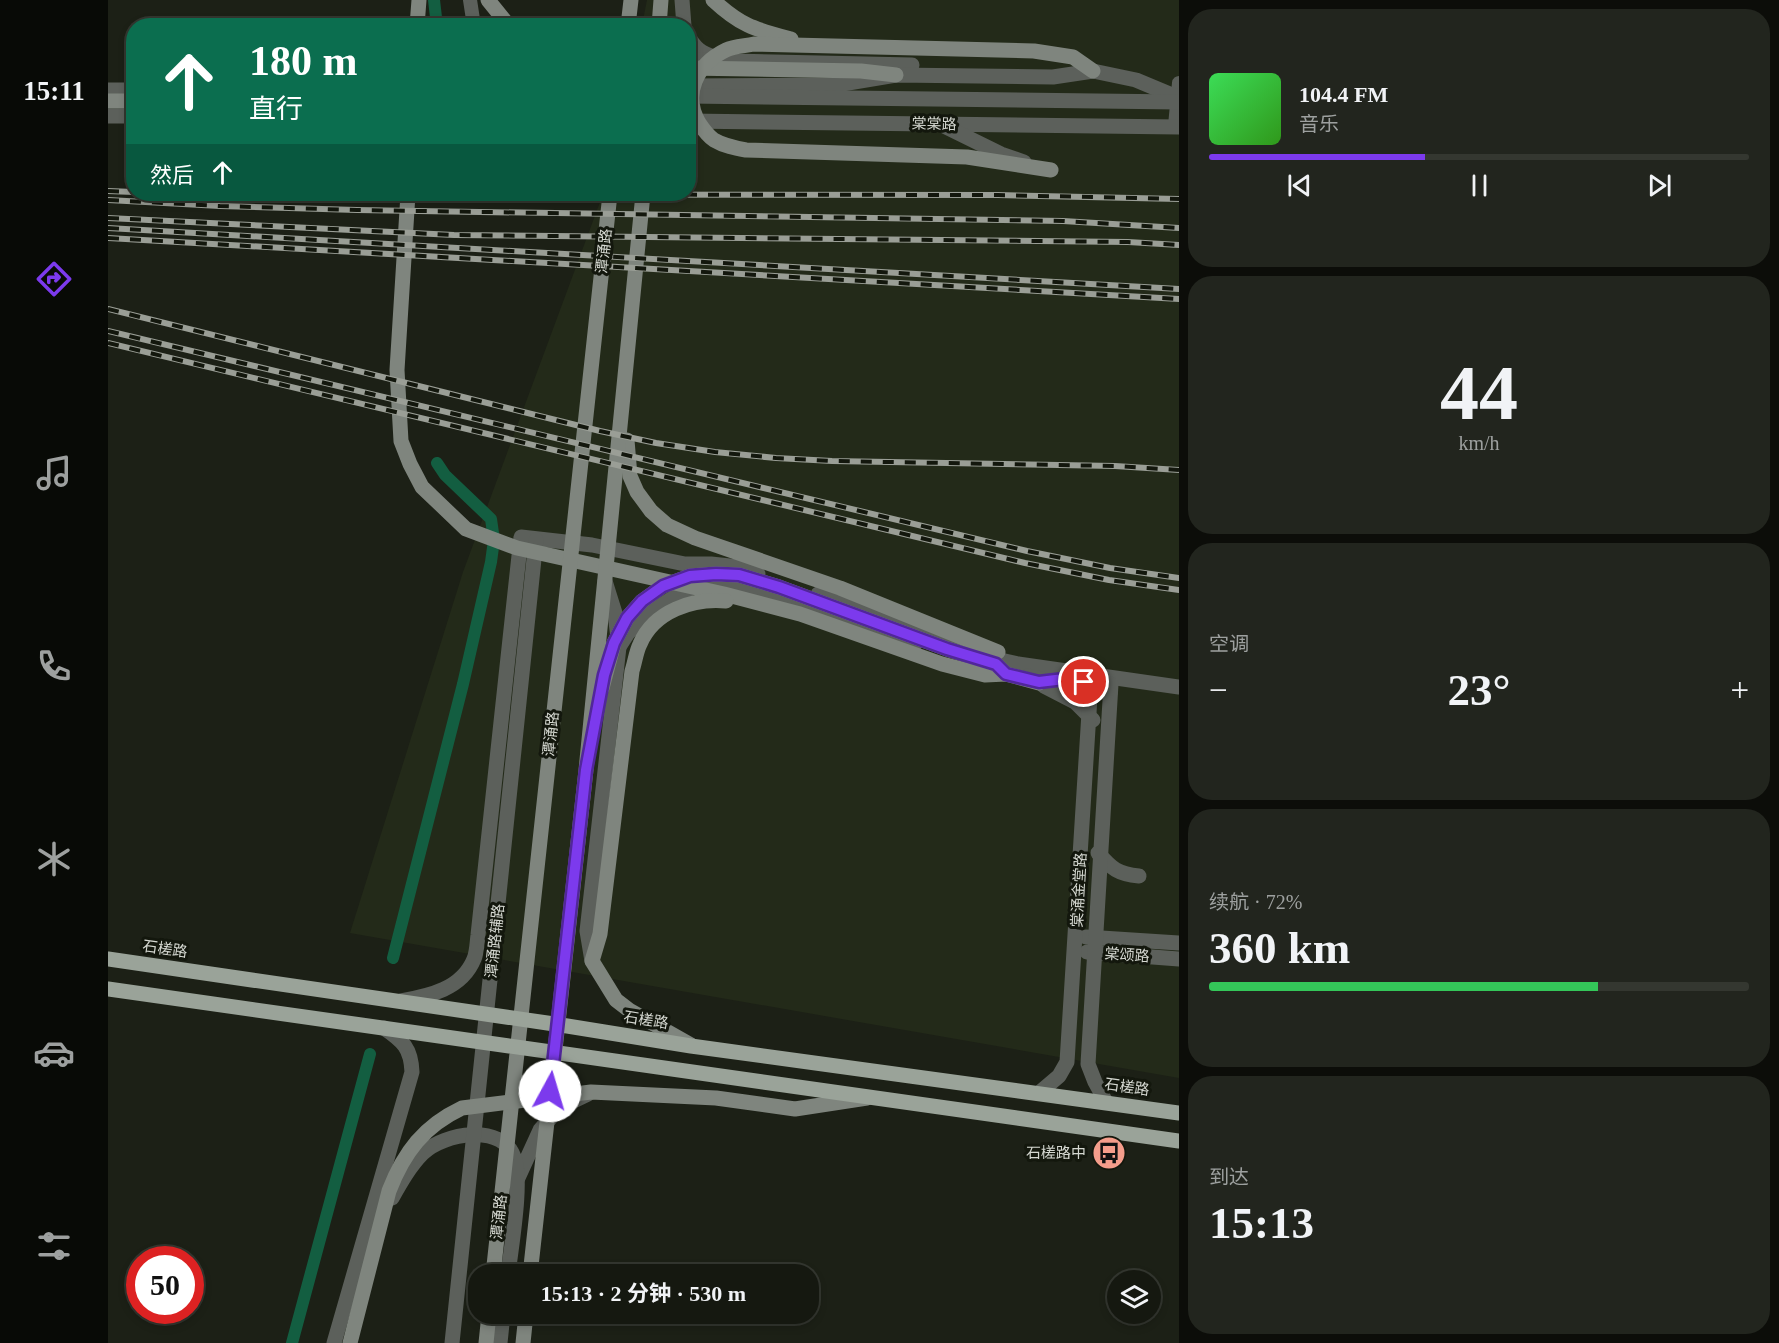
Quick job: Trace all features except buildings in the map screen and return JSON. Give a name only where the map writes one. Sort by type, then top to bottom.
[{"type":"main road","points":[[418,18],[419,0]]},
{"type":"main road","points":[[488,0],[503,18]]},
{"type":"main road","points":[[625,0],[626,18]]},
{"type":"main road","points":[[628,18],[631,0]]},
{"type":"main road","points":[[660,18],[662,0]]},
{"type":"main road","points":[[713,0],[730,16],[750,28],[814,46]]},
{"type":"main road","points":[[696,80],[711,59],[728,49],[754,44],[1034,51],[1073,57],[1093,71]]},
{"type":"main road","points":[[696,68],[861,71],[896,75]]},
{"type":"main road","points":[[108,101],[126,101]]},
{"type":"main road","points":[[696,118],[714,140],[727,146],[746,150],[967,157],[1051,170]]},
{"type":"main road","points":[[401,201],[404,238]]},
{"type":"main road","points":[[407,201],[397,370],[402,441],[410,464],[422,487],[466,529],[517,548],[724,594],[800,614],[942,664],[985,675],[1006,674],[1039,682]]},
{"type":"main road","name":"潭涌路","points":[[494,1264],[609,201]]},
{"type":"main road","points":[[531,1264],[586,770],[642,201]]},
{"type":"main road","points":[[626,376],[630,476],[637,492],[651,511],[667,525],[695,538],[840,588],[998,652]]},
{"type":"main road","points":[[586,770],[604,675],[614,643],[627,618],[642,601],[663,586],[690,576],[739,575],[779,587],[947,649],[996,664],[1006,674]]},
{"type":"main road","points":[[691,1046],[616,1000],[592,961],[600,934],[632,671],[640,643],[656,621],[666,613],[700,601],[737,602],[768,610],[800,614]]},
{"type":"main road","name":"石槎路","points":[[108,959],[691,1046],[1179,1113]]},
{"type":"main road","points":[[108,989],[1179,1141]]},
{"type":"main road","points":[[350,1343],[395,1176],[419,1137],[443,1117],[462,1108],[591,1092],[716,1098],[795,1109],[871,1098]]},
{"type":"main road","points":[[486,1343],[488,1324]]},
{"type":"main road","points":[[523,1343],[525,1324]]},
{"type":"street","points":[[470,0],[473,18]]},
{"type":"street","points":[[682,0],[683,18]]},
{"type":"street","points":[[696,48],[703,54],[718,59],[743,61]]},
{"type":"street","points":[[696,60],[1062,69],[1178,101]]},
{"type":"street","points":[[696,86],[836,85],[896,75],[1053,77],[1093,71],[1136,80],[1178,101]]},
{"type":"street","points":[[1177,126],[1179,83]]},
{"type":"street","points":[[108,90],[126,90]]},
{"type":"street","name":"棠棠路","points":[[696,96],[1178,101]]},
{"type":"street","points":[[108,116],[126,116]]},
{"type":"street","name":"棠棠路","points":[[696,121],[1177,126]]},
{"type":"street","points":[[940,124],[1001,154],[1051,170]]},
{"type":"street","points":[[401,1001],[447,989],[466,972],[474,959],[521,537],[592,545],[685,564],[739,567],[996,658],[1050,669]]},
{"type":"street","name":"潭涌路辅路","points":[[452,1343],[537,539]]},
{"type":"street","points":[[592,545],[615,613],[619,647],[587,931],[592,961]]},
{"type":"street","points":[[619,647],[628,633],[648,614],[700,583],[732,583],[980,665],[1060,684],[1091,682]]},
{"type":"street","points":[[998,652],[1110,686],[1179,686]]},
{"type":"street","points":[[1039,682],[1064,679],[1166,691],[1179,686]]},
{"type":"street","points":[[1039,682],[1075,702],[1092,718],[1099,741],[1095,828],[1097,852],[1111,869],[1140,876]]},
{"type":"street","name":"棠涌金堂路","points":[[1039,1093],[1059,1076],[1067,1062],[1091,682]]},
{"type":"street","name":"棠涌金堂路","points":[[1106,1102],[1088,1064],[1110,686]]},
{"type":"street","name":"棠颂路","points":[[1075,944],[1179,943]]},
{"type":"street","name":"棠颂路","points":[[1095,945],[1179,958]]},
{"type":"street","points":[[334,1343],[412,1072],[412,1057],[401,1039],[384,1028]]},
{"type":"street","points":[[518,1178],[540,1130],[559,1108],[591,1092]]},
{"type":"street","points":[[384,1214],[405,1174],[424,1152],[448,1138],[464,1135],[489,1136],[502,1140],[514,1156],[518,1178],[509,1264]]},
{"type":"street","points":[[500,1343],[502,1324]]},
{"type":"shaded area","points":[[647,0],[1179,0],[1179,1078],[350,933],[463,572],[600,201],[696,201],[696,18],[643,18]]},
{"type":"waterway","points":[[434,0],[436,18]]},
{"type":"waterway","points":[[393,958],[463,684],[494,540],[491,519],[445,475],[437,463]]},
{"type":"waterway","points":[[292,1343],[370,1054]]},
{"type":"railway","points":[[108,191],[126,192]]},
{"type":"railway","points":[[696,195],[998,195],[1179,199]]},
{"type":"railway","points":[[108,200],[126,201]]},
{"type":"railway","points":[[127,201],[357,210],[1063,221],[1179,228]]},
{"type":"railway","points":[[108,218],[454,235],[1128,242],[1179,245]]},
{"type":"railway","points":[[108,228],[1179,289]]},
{"type":"railway","points":[[108,238],[1179,299]]},
{"type":"railway","points":[[108,309],[600,431],[715,452],[832,461],[1115,466],[1179,470]]},
{"type":"railway","points":[[108,331],[1027,551],[1110,568],[1179,578]]},
{"type":"railway","points":[[108,343],[1025,563],[1109,580],[1179,590]]},
{"type":"place","name":"石槎路中","points":[[1109,1153]]},
{"type":"route","points":[[550,1091],[586,770],[604,675],[614,643],[627,618],[642,601],[663,586],[690,576],[739,575],[779,587],[947,649],[996,664],[1006,674],[1039,682],[1064,679],[1084,682]]}]
